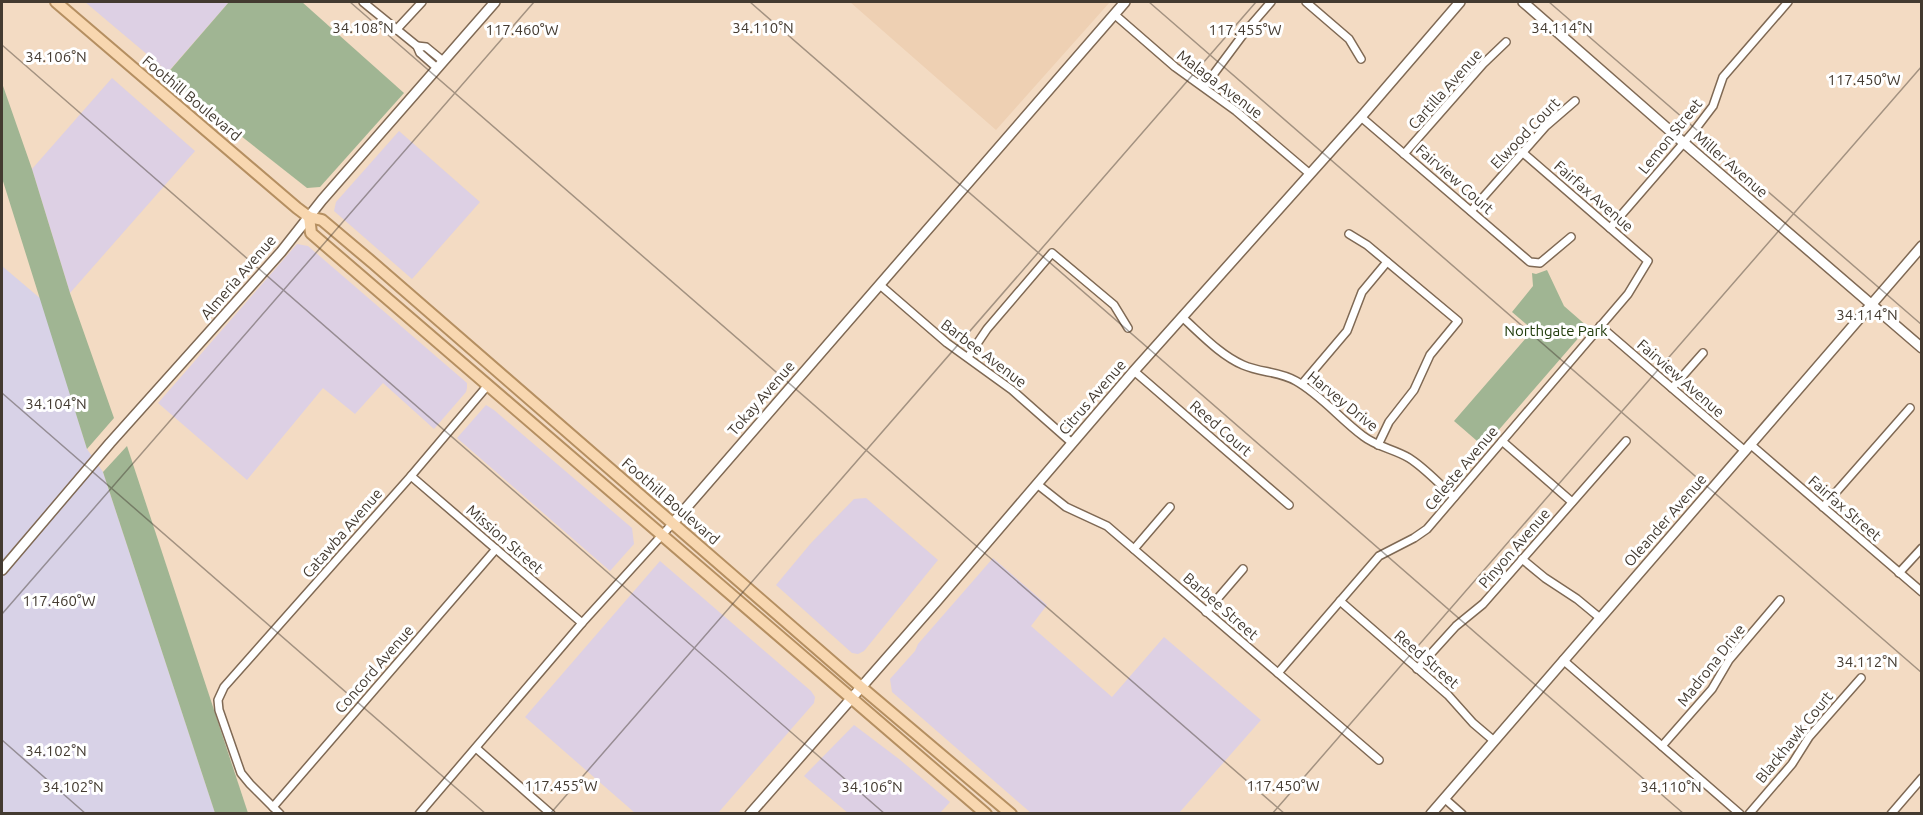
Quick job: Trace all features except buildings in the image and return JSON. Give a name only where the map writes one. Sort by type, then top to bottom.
[{"type":"main road","name":"Foothill Boulevard","points":[[56,2],[309,217],[322,220],[861,687],[1011,813]]},
{"type":"main road","name":"Foothill Boulevard","points":[[309,217],[311,233],[986,813]]},
{"type":"street","points":[[363,2],[417,46],[426,47],[440,64]]},
{"type":"street","points":[[396,30],[422,2]]},
{"type":"street","name":"Almeria Avenue","points":[[2,570],[110,443],[281,252],[495,2]]},
{"type":"street","name":"Tokay Avenue","points":[[419,813],[582,623],[673,523],[1125,2]]},
{"type":"street","points":[[1204,87],[1245,32],[1271,2]]},
{"type":"street","points":[[1306,2],[1349,39],[1361,59]]},
{"type":"street","name":"Citrus Avenue","points":[[750,813],[1134,371],[1361,117],[1460,2]]},
{"type":"street","name":"Miller Avenue","points":[[1523,2],[1922,348]]},
{"type":"street","name":"Lemon Street","points":[[1610,228],[1684,143],[1713,106],[1723,77],[1788,2]]},
{"type":"street","name":"Malaga Avenue","points":[[1114,14],[1175,67],[1236,111],[1310,174]]},
{"type":"street","name":"Cartilla Avenue","points":[[1404,154],[1483,64],[1506,42]]},
{"type":"street","name":"Elwood Court","points":[[1471,211],[1546,126],[1575,101]]},
{"type":"street","name":"Fairview Court","points":[[1361,117],[1530,262],[1540,263],[1571,237]]},
{"type":"street","name":"Fairfax Avenue","points":[[1522,152],[1648,261]]},
{"type":"street","points":[[1349,234],[1367,245],[1458,321],[1430,355],[1414,390],[1389,422],[1378,445]]},
{"type":"street","name":"Oleander Avenue","points":[[1431,813],[1922,246]]},
{"type":"street","points":[[968,357],[987,329],[1052,253],[1114,305],[1128,328]]},
{"type":"street","name":"Celeste Avenue","points":[[1278,673],[1379,556],[1427,529],[1628,294],[1648,261]]},
{"type":"street","points":[[1302,384],[1347,331],[1362,292],[1387,262]]},
{"type":"street","name":"Barbee Avenue","points":[[879,285],[947,343],[1012,390],[1072,443]]},
{"type":"street","name":"Harvey Drive","points":[[1182,317],[1236,362],[1284,374],[1302,384],[1363,436],[1411,459],[1454,497]]},
{"type":"street","name":"Fairview Avenue","points":[[1600,326],[1672,388],[1748,447]]},
{"type":"street","points":[[1672,388],[1703,353]]},
{"type":"street","name":"Reed Court","points":[[1134,371],[1289,505]]},
{"type":"street","name":"Catawba Avenue","points":[[273,807],[241,773],[219,711],[218,700],[224,687],[411,476],[488,385]]},
{"type":"street","points":[[1823,507],[1910,408]]},
{"type":"street","points":[[1502,441],[1572,502]]},
{"type":"street","name":"Pinyon Avenue","points":[[1417,669],[1456,626],[1483,604],[1626,441]]},
{"type":"street","name":"Fairfax Street","points":[[1748,447],[1823,507],[1922,592]]},
{"type":"street","name":"Mission Street","points":[[411,476],[582,623]]},
{"type":"street","name":"Barbee Street","points":[[1037,484],[1066,507],[1107,526],[1379,760]]},
{"type":"street","points":[[1134,549],[1170,507]]},
{"type":"street","points":[[1899,573],[1922,548]]},
{"type":"street","name":"Concord Avenue","points":[[273,807],[496,549]]},
{"type":"street","points":[[1522,559],[1600,618]]},
{"type":"street","points":[[1206,612],[1243,569]]},
{"type":"street","name":"Madrona Drive","points":[[1662,746],[1712,689],[1729,660],[1780,600]]},
{"type":"street","name":"Reed Street","points":[[1340,601],[1448,695],[1493,741]]},
{"type":"street","points":[[1563,660],[1740,813]]},
{"type":"street","name":"Blackhawk Court","points":[[1749,813],[1792,764],[1809,737],[1861,678]]},
{"type":"street","points":[[476,748],[551,813]]},
{"type":"street","points":[[1891,813],[1922,778]]},
{"type":"street","points":[[1444,798],[1462,813]]},
{"type":"street","points":[[273,807],[280,813]]},
{"type":"shaded area","points":[[85,2],[229,2],[168,72]]},
{"type":"shaded area","points":[[850,2],[1110,2],[996,130]]},
{"type":"shaded area","points":[[112,78],[195,151],[70,293],[32,169]]},
{"type":"shaded area","points":[[399,131],[480,202],[412,279],[334,211],[336,202]]},
{"type":"shaded area","points":[[297,244],[308,246],[467,383],[467,388],[434,429],[383,383],[355,414],[323,388],[247,480],[158,403]]},
{"type":"shaded area","points":[[2,266],[41,299],[87,449],[103,472],[215,813],[2,813]]},
{"type":"shaded area","points":[[486,405],[632,528],[634,544],[610,571],[457,438]]},
{"type":"shaded area","points":[[866,498],[938,560],[864,651],[858,654],[852,653],[776,585],[811,543],[854,499]]},
{"type":"shaded area","points":[[993,558],[1047,605],[1031,626],[1112,697],[1164,637],[1261,720],[1179,813],[1031,813],[892,692],[890,679]]},
{"type":"shaded area","points":[[660,561],[811,691],[815,697],[814,703],[718,813],[635,813],[525,717]]},
{"type":"shaded area","points":[[854,725],[950,802],[940,813],[848,813],[804,776]]},
{"type":"green space","points":[[229,2],[302,2],[404,93],[320,187],[307,188],[165,76]]},
{"type":"green space","points":[[2,83],[32,169],[70,293],[114,418],[87,449],[2,178]]},
{"type":"green space","name":"Northgate Park","points":[[1547,270],[1564,306],[1588,327],[1484,447],[1454,421],[1533,330],[1512,312],[1533,286],[1532,273]]},
{"type":"green space","points":[[127,446],[248,813],[215,813],[103,472]]}]
